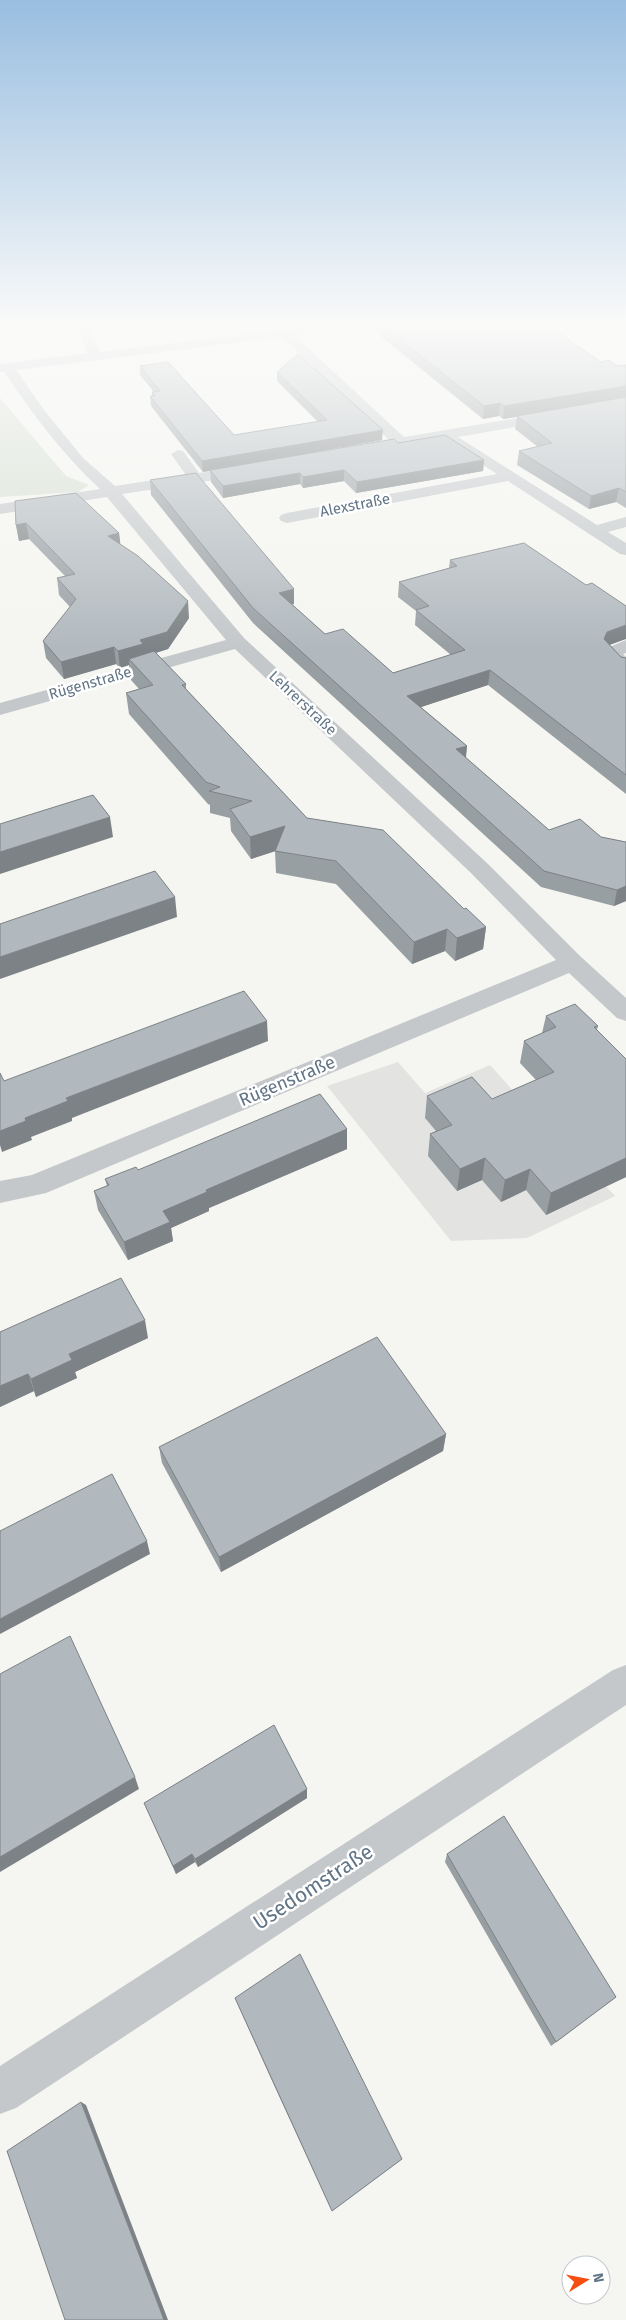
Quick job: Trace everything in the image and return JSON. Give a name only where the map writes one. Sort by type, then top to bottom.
[{"type":"street","name":"Lehrerstraße","points":[[55,433],[78,461],[110,492],[238,642],[480,869],[572,962],[626,1012]]},
{"type":"street","points":[[390,433],[395,438]]},
{"type":"street","points":[[342,453],[395,438],[448,433]]},
{"type":"street","points":[[444,434],[626,550]]},
{"type":"street","points":[[178,454],[196,479]]},
{"type":"street","points":[[0,509],[264,467]]},
{"type":"street","name":"Alexstraße","points":[[287,518],[511,476]]},
{"type":"street","points":[[594,530],[626,522]]},
{"type":"street","name":"Rügenstraße","points":[[0,709],[238,642]]},
{"type":"street","points":[[626,645],[612,653],[626,667]]},
{"type":"street","name":"Rügenstraße","points":[[0,1192],[36,1185],[572,962]]},
{"type":"street","name":"Usedomstraße","points":[[0,2092],[626,1682]]},
{"type":"shaded area","points":[[0,433],[30,433],[66,476],[89,485],[78,492],[0,497]]},
{"type":"shaded area","points":[[398,1062],[425,1093],[490,1065],[526,1105],[530,1103],[615,1196],[527,1238],[451,1241],[327,1086]]},
{"type":"building","points":[[180,433],[232,433],[234,435],[245,433],[364,433],[202,461]]},
{"type":"building","points":[[539,433],[626,433],[626,492],[619,488],[591,496],[519,451],[552,443]]},
{"type":"building","points":[[445,435],[484,460],[357,482],[344,470],[303,477],[300,473],[223,486],[210,470],[394,439],[398,443]]},
{"type":"building","points":[[196,473],[294,589],[279,593],[325,634],[343,629],[393,673],[465,650],[416,610],[429,606],[399,582],[457,566],[450,560],[524,543],[586,585],[592,583],[626,606],[626,625],[607,632],[604,639],[621,657],[626,658],[626,775],[490,670],[407,696],[467,746],[456,749],[549,830],[580,819],[601,837],[626,842],[626,886],[617,890],[544,871],[253,608],[150,480]]},
{"type":"building","points":[[76,493],[119,533],[108,536],[138,556],[188,601],[167,632],[140,640],[143,644],[118,651],[114,647],[61,662],[43,641],[76,599],[57,578],[75,574],[26,523],[16,525],[15,501]]},
{"type":"building","points":[[154,651],[186,684],[182,685],[307,818],[383,830],[464,909],[466,908],[486,927],[457,938],[447,929],[414,942],[336,861],[275,851],[285,826],[250,837],[230,809],[252,801],[209,791],[220,787],[206,782],[126,693],[153,685],[129,659]]},
{"type":"building","points":[[93,795],[110,817],[0,852],[0,824]]},
{"type":"building","points":[[155,871],[175,897],[0,957],[0,924]]},
{"type":"building","points":[[244,991],[267,1021],[66,1098],[68,1101],[25,1118],[26,1121],[0,1131],[0,1073],[4,1081]]},
{"type":"building","points":[[575,1004],[598,1026],[594,1027],[626,1059],[626,1158],[551,1193],[530,1169],[505,1180],[485,1158],[460,1169],[430,1134],[452,1125],[427,1096],[472,1077],[492,1099],[554,1072],[524,1041],[556,1027],[546,1016]]},
{"type":"building","points":[[320,1094],[347,1129],[206,1190],[207,1192],[163,1211],[170,1222],[124,1242],[94,1191],[109,1185],[105,1179],[136,1167],[138,1170]]},
{"type":"building","points":[[121,1278],[145,1320],[69,1354],[72,1360],[31,1379],[28,1374],[0,1386],[0,1332]]},
{"type":"building","points":[[377,1337],[446,1434],[219,1557],[159,1447]]},
{"type":"building","points":[[112,1474],[147,1541],[0,1619],[0,1531]]},
{"type":"building","points":[[70,1636],[135,1777],[0,1857],[0,1674]]},
{"type":"building","points":[[274,1725],[307,1789],[195,1859],[192,1854],[173,1866],[144,1803]]},
{"type":"building","points":[[504,1816],[616,1997],[556,2042],[447,1854]]},
{"type":"building","points":[[300,1954],[402,2159],[332,2211],[235,1998]]},
{"type":"building","points":[[81,2102],[164,2320],[65,2320],[7,2151]]}]
